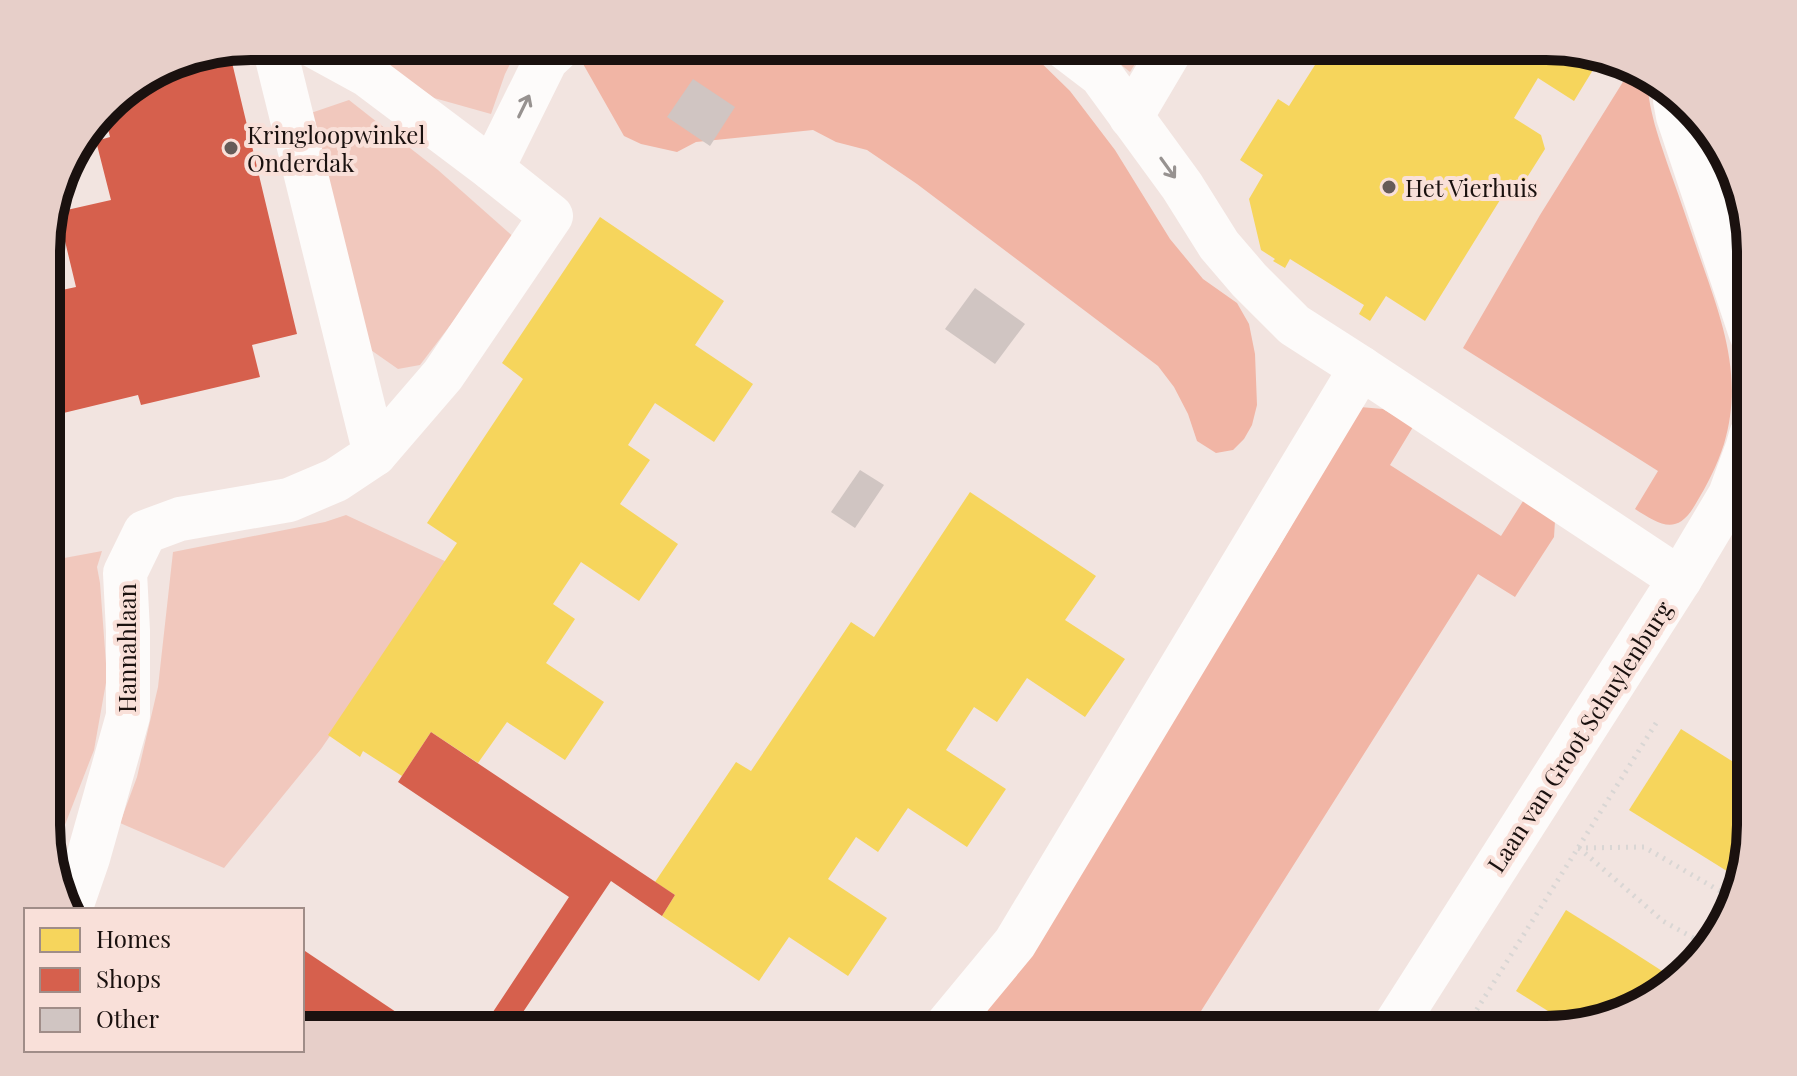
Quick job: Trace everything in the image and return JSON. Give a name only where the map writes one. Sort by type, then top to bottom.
[{"type":"street","points":[[277,60],[375,454]]},
{"type":"street","name":"Hannahlaan","points":[[75,897],[128,716],[125,573],[145,532],[180,519],[289,500],[336,480],[375,454],[443,375],[551,216],[367,75],[340,60]]},
{"type":"street","points":[[492,169],[546,60]]},
{"type":"street","points":[[1081,60],[1101,75],[1182,186],[1219,245],[1294,325],[1680,579]]},
{"type":"street","points":[[1131,117],[1165,60]]},
{"type":"street","points":[[1677,113],[1737,292]]},
{"type":"street","points":[[955,1016],[1015,943],[1361,368]]},
{"type":"street","name":"Laan van Groot Schuylenburg","points":[[1401,1016],[1680,579],[1730,495],[1737,477]]},
{"type":"path","points":[[1473,1016],[1660,717]]},
{"type":"path","points":[[1578,848],[1644,847],[1724,893]]},
{"type":"path","points":[[1578,848],[1663,921],[1697,940]]},
{"type":"shaded area","points":[[380,60],[512,60],[491,114],[434,98]]},
{"type":"shaded area","points":[[581,60],[1038,60],[1070,91],[1115,150],[1170,239],[1203,279],[1237,303],[1249,324],[1255,354],[1257,405],[1252,425],[1233,450],[1216,453],[1197,441],[1174,387],[1158,366],[917,184],[867,150],[836,142],[813,130],[696,142],[677,152],[641,144],[624,136]]},
{"type":"shaded area","points":[[1115,60],[1137,60],[1130,72]]},
{"type":"shaded area","points":[[1625,78],[1648,91],[1655,125],[1718,310],[1731,375],[1732,398],[1724,444],[1695,505],[1682,521],[1668,525],[1660,523],[1635,509],[1658,471],[1463,348],[1540,215]]},
{"type":"shaded area","points":[[349,100],[438,170],[516,239],[420,365],[398,369],[368,348],[305,115]]},
{"type":"shaded area","points":[[1360,407],[1383,409],[1413,427],[1390,465],[1501,536],[1525,498],[1555,521],[1554,537],[1515,597],[1478,574],[1198,1016],[984,1016],[1276,552]]},
{"type":"shaded area","points":[[346,515],[449,563],[321,749],[224,868],[120,823],[137,777],[158,687],[173,552],[325,522]]},
{"type":"shaded area","points":[[102,551],[97,567],[107,677],[94,750],[61,836],[60,825],[60,559]]},
{"type":"building: Homes","name":"Het Vierhuis","points":[[1318,60],[1546,60],[1595,67],[1574,101],[1538,78],[1514,118],[1541,135],[1545,149],[1514,198],[1500,200],[1425,321],[1386,296],[1370,321],[1359,314],[1364,305],[1290,259],[1285,268],[1261,250],[1249,199],[1263,175],[1240,160],[1278,99],[1289,106]]},
{"type":"building: Homes","points":[[600,217],[724,301],[695,345],[753,384],[714,442],[655,403],[628,445],[650,460],[620,504],[678,544],[639,601],[581,562],[553,604],[575,619],[546,663],[604,702],[565,760],[507,722],[478,763],[431,732],[402,776],[363,751],[360,757],[328,735],[457,543],[427,523],[523,379],[502,363]]},
{"type":"building: Homes","points":[[970,492],[1096,576],[1065,620],[1125,659],[1085,717],[1027,678],[997,722],[974,707],[946,750],[1006,789],[967,847],[908,808],[878,852],[856,837],[828,879],[887,918],[848,976],[789,937],[759,981],[662,916],[675,895],[655,882],[736,762],[751,771],[851,622],[874,637]]},
{"type":"building: Homes","points":[[1681,729],[1737,764],[1737,837],[1730,873],[1629,810]]},
{"type":"building: Homes","points":[[1566,910],[1666,974],[1652,984],[1607,1006],[1558,1016],[1516,991]]},
{"type":"building: Shops","points":[[232,62],[297,334],[252,345],[260,377],[141,405],[138,395],[60,414],[60,290],[76,287],[62,226],[65,210],[111,200],[96,141],[110,137],[107,125],[125,107],[156,86],[190,70]]},
{"type":"building: Shops","points":[[431,732],[675,895],[662,916],[611,881],[520,1016],[490,1016],[569,897],[398,782]]},
{"type":"building: Shops","points":[[304,950],[399,1014],[304,1016]]},
{"type":"building: Other","points":[[693,79],[735,107],[710,146],[667,117]]},
{"type":"building: Other","points":[[975,288],[1025,324],[995,364],[945,329]]},
{"type":"building: Other","points":[[860,470],[884,485],[855,528],[831,512]]},
{"type":"place","name":"Kringloopwinkel Onderdak","points":[[231,148]]},
{"type":"place","name":"Het Vierhuis","points":[[1389,187]]}]
